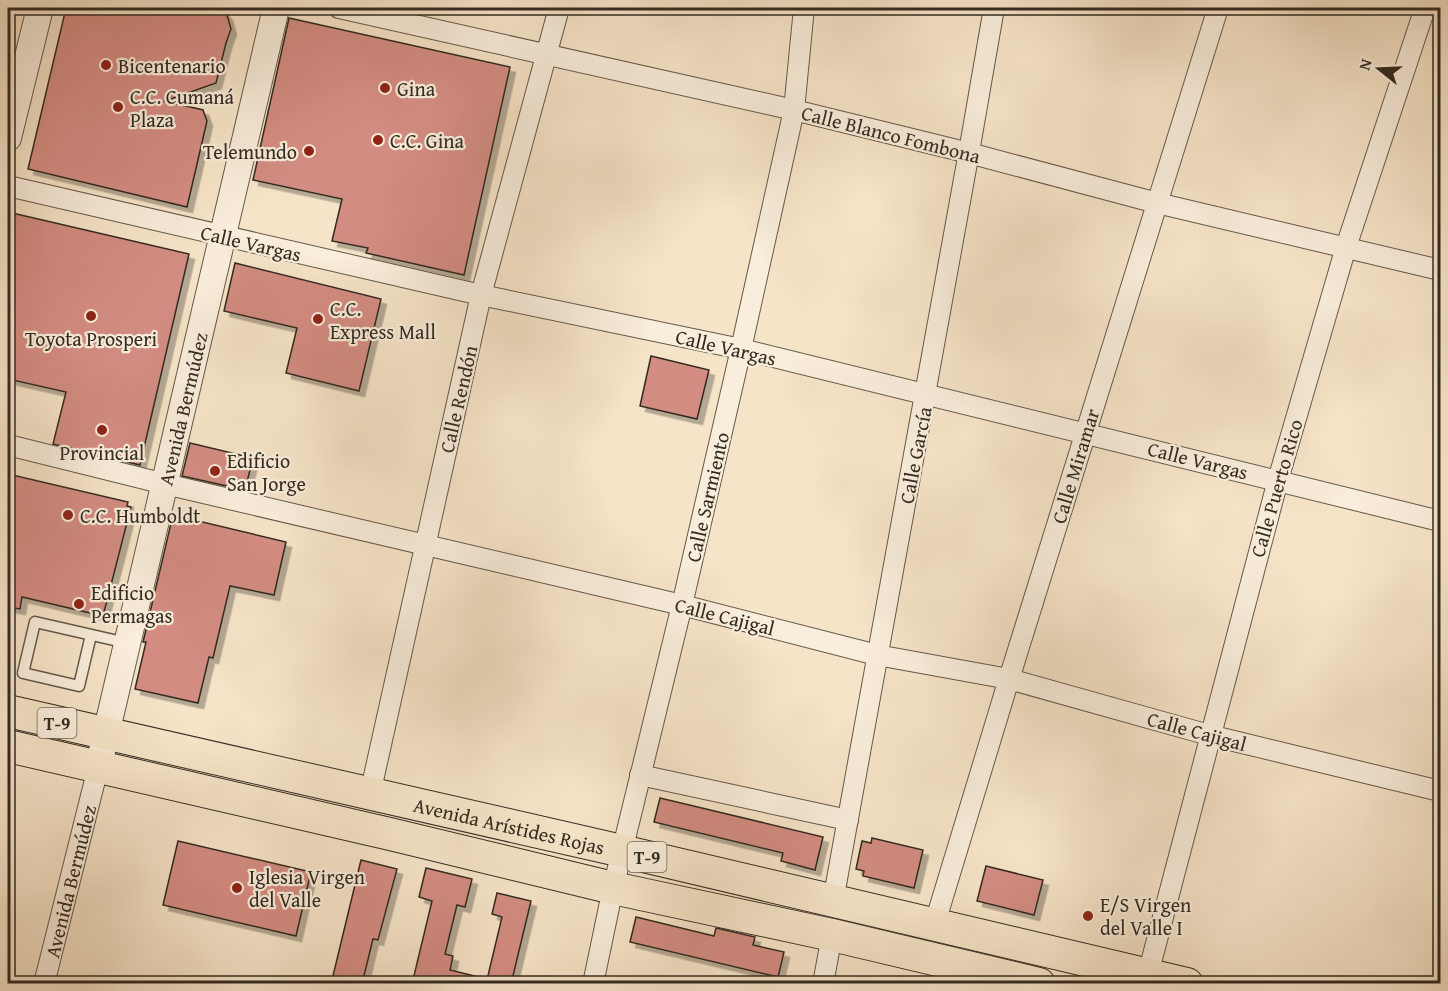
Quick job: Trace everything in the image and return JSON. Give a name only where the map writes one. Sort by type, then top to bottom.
[{"type":"main road","name":"Avenida Arístides Rojas","points":[[8,711],[622,851],[1187,984]]},
{"type":"main road","name":"Avenida Arístides Rojas","points":[[8,746],[613,888],[832,935],[1039,984]]},
{"type":"street","points":[[8,138],[40,8]]},
{"type":"street","name":"Avenida Bermúdez","points":[[44,984],[128,643],[276,8]]},
{"type":"street","name":"Calle Blanco Fombona","points":[[339,8],[794,110],[1157,203],[1440,270]]},
{"type":"street","name":"Calle Rendón","points":[[370,794],[424,545],[482,295],[559,8]]},
{"type":"street","name":"Calle Sarmiento","points":[[592,984],[682,605],[794,110],[804,8]]},
{"type":"street","name":"Calle García","points":[[833,901],[927,395],[994,8]]},
{"type":"street","name":"Calle Miramar","points":[[934,926],[1218,8]]},
{"type":"street","name":"Calle Puerto Rico","points":[[1148,974],[1209,735],[1278,480],[1346,247],[1425,8]]},
{"type":"street","name":"Calle Vargas","points":[[8,186],[482,295],[741,349],[1440,521]]},
{"type":"street","name":"Calle Cajigal","points":[[8,445],[682,605],[877,655],[1009,680],[1209,735],[1440,791]]},
{"type":"street","points":[[640,775],[848,820]]},
{"type":"street","points":[[823,984],[832,935]]},
{"type":"lane","points":[[91,634],[79,686],[23,673],[35,621],[91,634],[128,643]]},
{"type":"building","name":"C.C. Cumaná Plaza","points":[[66,8],[220,8],[227,15],[231,29],[216,83],[165,101],[203,110],[207,121],[187,207],[28,169]]},
{"type":"building","name":"C.C. Gina","points":[[289,18],[510,67],[464,275],[366,253],[368,248],[332,241],[342,199],[253,180]]},
{"type":"building","name":"Toyota Prosperi","points":[[8,212],[189,254],[140,465],[53,444],[66,392],[8,379]]},
{"type":"building","name":"C.C. Express Mall","points":[[235,263],[381,299],[359,391],[286,373],[297,328],[224,311]]},
{"type":"building","points":[[651,356],[709,370],[697,419],[640,406]]},
{"type":"building","name":"Edificio San Jorge","points":[[190,443],[253,458],[245,490],[182,476]]},
{"type":"building","points":[[8,474],[128,502],[127,506],[131,507],[103,616],[22,597],[20,609],[8,607]]},
{"type":"building","points":[[173,515],[286,542],[274,595],[230,586],[213,658],[209,657],[198,703],[135,689],[146,642],[143,642]]},
{"type":"building","points":[[660,798],[823,837],[815,870],[781,861],[783,853],[654,822]]},
{"type":"building","points":[[872,838],[923,850],[914,888],[863,876],[864,871],[856,869],[862,841],[871,843]]},
{"type":"building","name":"Iglesia Virgen del Valle","points":[[178,841],[311,872],[296,936],[163,905]]},
{"type":"building","points":[[361,860],[397,869],[378,940],[373,939],[362,984],[331,984]]},
{"type":"building","points":[[986,866],[1043,880],[1034,915],[977,901]]},
{"type":"building","points":[[426,868],[472,879],[465,907],[457,905],[445,954],[453,956],[450,970],[483,978],[482,984],[412,984],[432,901],[419,897]]},
{"type":"building","points":[[497,893],[531,901],[511,984],[486,984],[502,917],[492,914]]},
{"type":"building","points":[[636,917],[714,936],[716,928],[755,937],[753,945],[784,952],[778,977],[630,942]]},
{"type":"place","name":"Bicentenario","points":[[106,65]]},
{"type":"place","name":"Gina","points":[[385,88]]},
{"type":"place","name":"C.C. Cumaná Plaza","points":[[118,107]]},
{"type":"place","name":"C.C. Gina","points":[[378,140]]},
{"type":"place","name":"Telemundo","points":[[309,151]]},
{"type":"place","name":"Toyota Prosperi","points":[[91,316]]},
{"type":"place","name":"C.C. Express Mall","points":[[318,319]]},
{"type":"place","name":"Provincial","points":[[102,430]]},
{"type":"place","name":"Edificio San Jorge","points":[[215,471]]},
{"type":"place","name":"C.C. Humboldt","points":[[68,515]]},
{"type":"place","name":"Edificio Permagas","points":[[79,604]]},
{"type":"place","name":"Iglesia Virgen del Valle","points":[[237,888]]},
{"type":"place","name":"E/S Virgen del Valle I","points":[[1088,916]]}]
